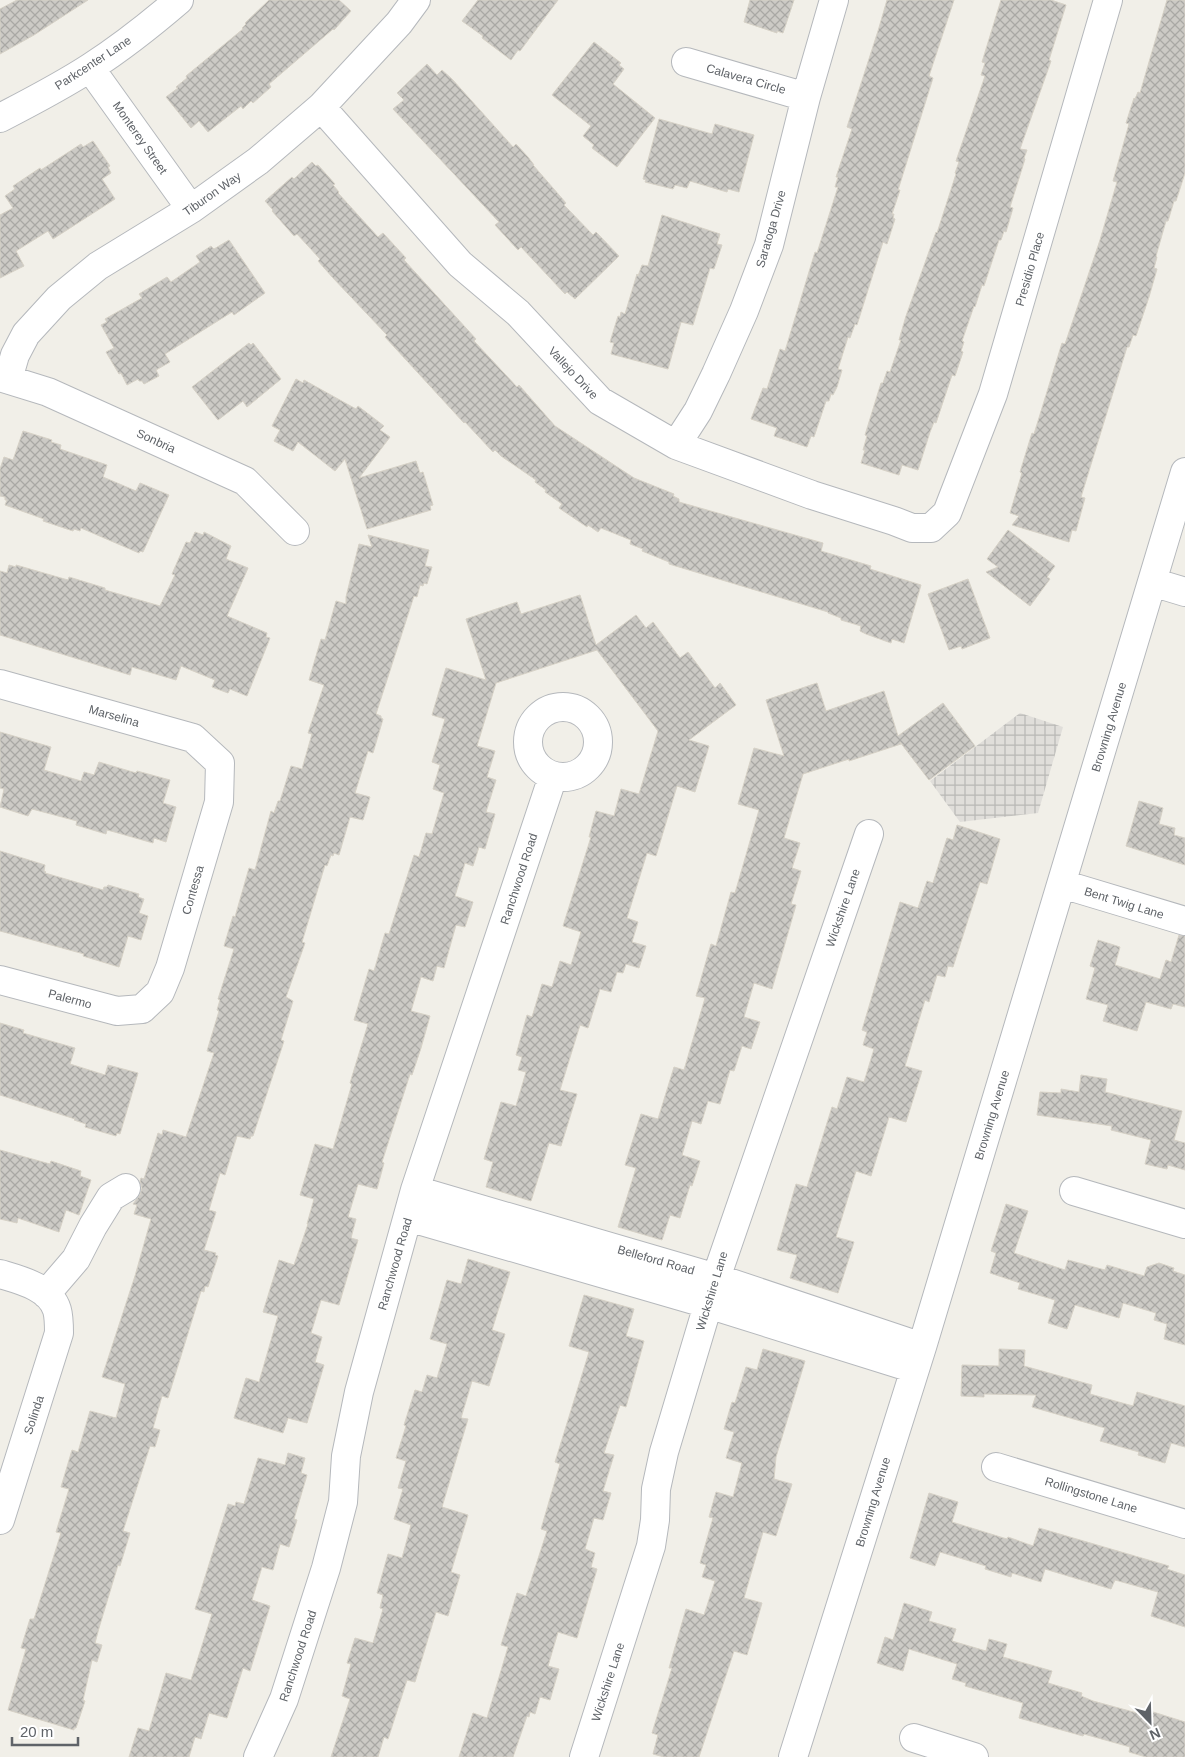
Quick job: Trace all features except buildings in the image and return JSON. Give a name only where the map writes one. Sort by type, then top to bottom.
[{"type":"street","name":"Parkcenter Lane","points":[[0,118],[34,101],[90,68],[147,27],[179,0]]},
{"type":"street","name":"Tiburon Way","points":[[4,378],[26,334],[59,298],[98,266],[190,209],[258,161],[321,107],[399,23],[416,0]]},
{"type":"street","name":"Saratoga Drive","points":[[676,445],[698,411],[716,374],[744,311],[769,245],[806,97],[834,0]]},
{"type":"street","name":"Presidio Place","points":[[931,528],[947,513],[993,394],[1108,0]]},
{"type":"street","name":"Calavera Circle","points":[[686,62],[806,97]]},
{"type":"street","name":"Monterey Street","points":[[90,68],[190,209]]},
{"type":"street","name":"Vallejo Drive","points":[[321,107],[460,264],[518,313],[600,401],[676,445],[812,495],[912,528],[931,528]]},
{"type":"street","name":"Sonbria","points":[[4,378],[48,392],[245,481],[295,531]]},
{"type":"street","name":"Browning Avenue","points":[[794,1757],[918,1358],[1185,472]]},
{"type":"street","points":[[1152,582],[1185,592]]},
{"type":"street","name":"Marselina","points":[[0,684],[193,738],[220,763]]},
{"type":"street","name":"Contessa","points":[[142,1009],[160,992],[170,968],[220,802],[220,763]]},
{"type":"street","name":"Ranchwood Road","points":[[258,1757],[284,1699],[326,1568],[343,1502],[346,1456],[359,1392],[415,1190],[553,776]]},
{"type":"street","name":"Wickshire Lane","points":[[584,1757],[651,1546],[656,1520],[656,1489],[664,1452],[716,1278],[869,834]]},
{"type":"street","name":"Bent Twig Lane","points":[[1062,884],[1185,921]]},
{"type":"street","name":"Palermo","points":[[0,980],[117,1011],[142,1009]]},
{"type":"street","points":[[0,1274],[28,1282],[51,1301],[111,1197],[126,1188]]},
{"type":"street","name":"Belleford Road","points":[[415,1190],[716,1278],[918,1358]]},
{"type":"street","points":[[1074,1191],[1185,1224]]},
{"type":"street","points":[[408,1217],[708,1304],[918,1358]]},
{"type":"street","name":"Solinda","points":[[0,1520],[59,1333],[51,1301]]},
{"type":"street","name":"Rollingstone Lane","points":[[996,1466],[1185,1524]]},
{"type":"street","points":[[914,1738],[974,1757]]},
{"type":"shaded area","points":[[1020,713],[1063,727],[1038,813],[960,822],[930,781]]}]
